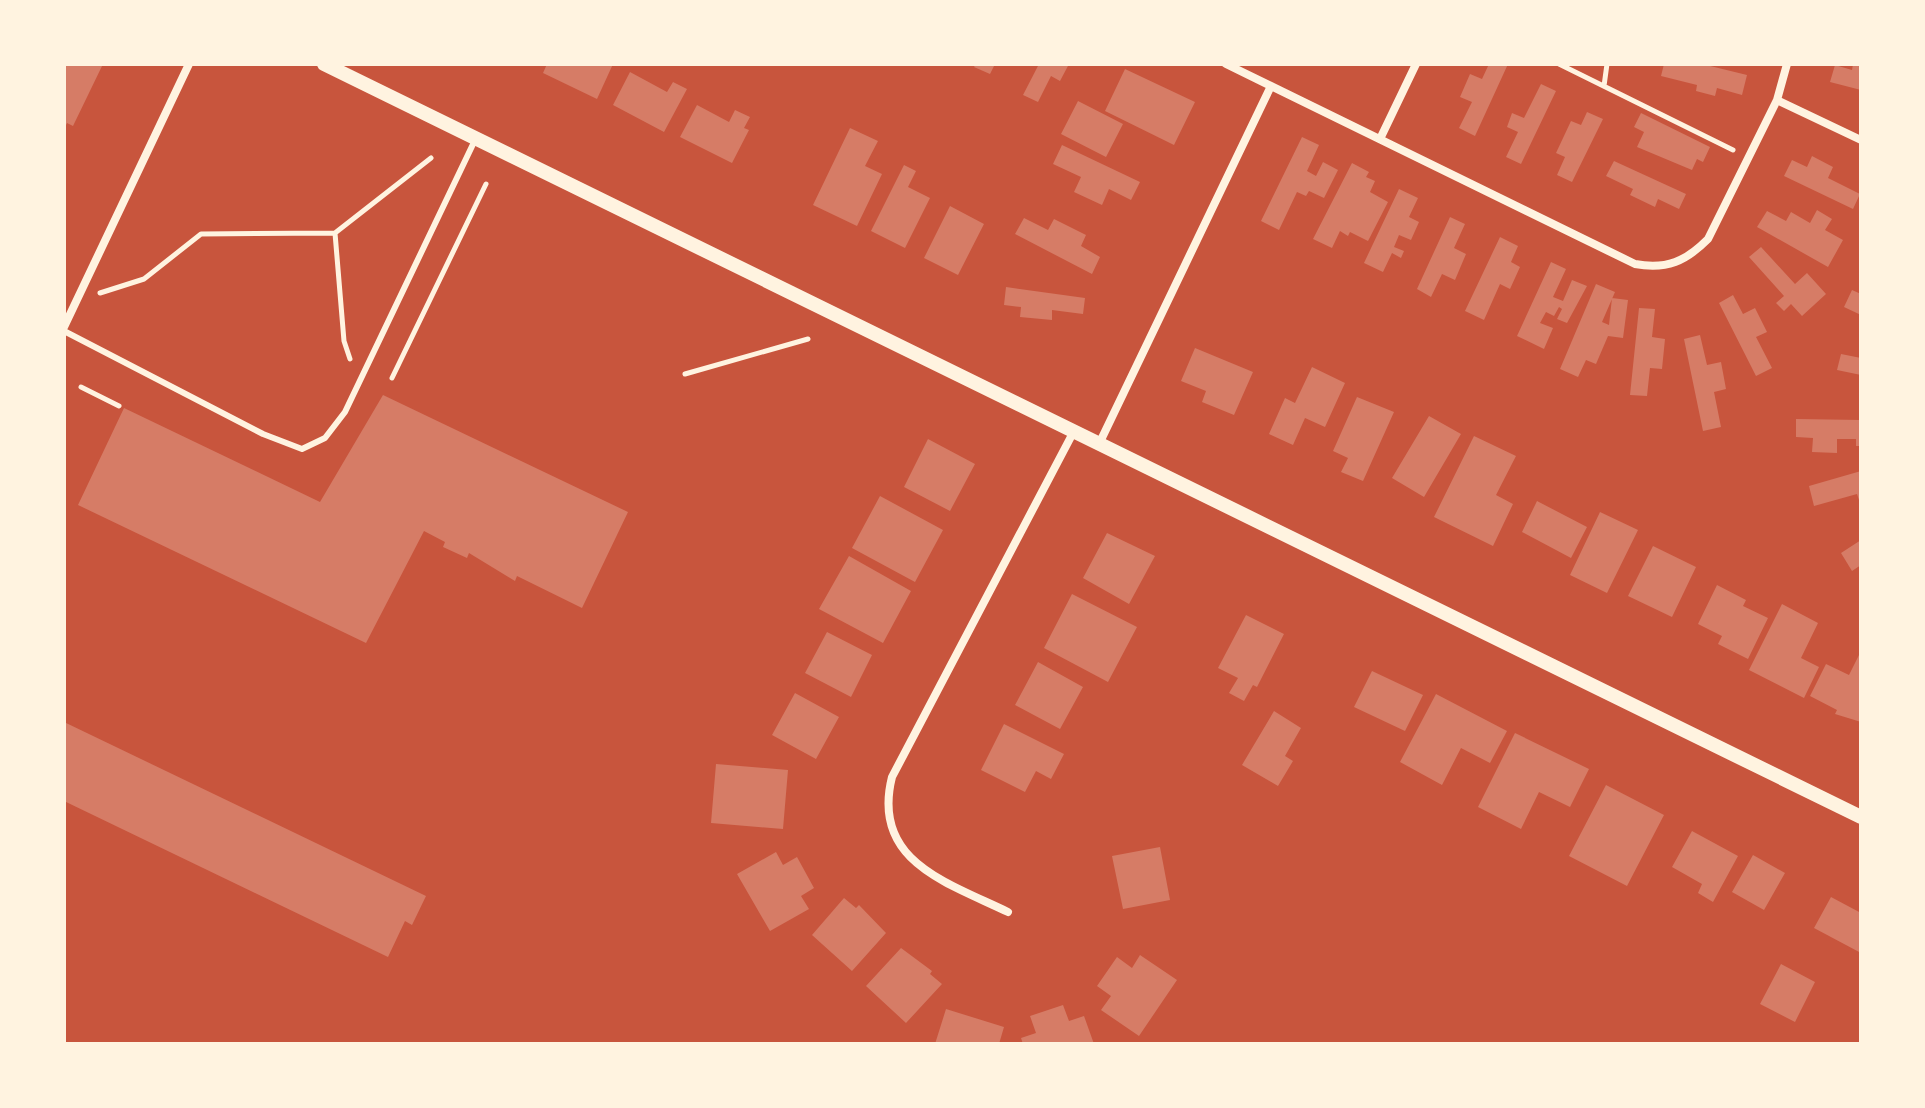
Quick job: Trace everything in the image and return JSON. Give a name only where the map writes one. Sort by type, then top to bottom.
[{"type":"street","points":[[64,329],[189,64]]},
{"type":"street","points":[[324,64],[1861,817]]},
{"type":"street","points":[[1226,64],[1635,264],[1656,268],[1692,255],[1708,239],[1777,100],[1787,64]]},
{"type":"street","points":[[1380,139],[1416,64]]},
{"type":"street","points":[[1100,442],[1271,86]]},
{"type":"street","points":[[1777,100],[1861,140]]},
{"type":"street","points":[[1008,912],[930,874],[903,851],[890,827],[886,801],[892,777],[1074,431]]},
{"type":"lane","points":[[64,329],[263,434],[302,449],[325,438],[358,386],[475,140]]},
{"type":"path","points":[[1559,64],[1748,157]]},
{"type":"path","points":[[1604,86],[1607,64]]},
{"type":"path","points":[[76,301],[144,279],[201,234],[335,233],[431,158]]},
{"type":"path","points":[[392,378],[486,184]]},
{"type":"path","points":[[335,233],[344,341],[358,386]]},
{"type":"path","points":[[685,374],[808,339]]},
{"type":"path","points":[[81,387],[119,406]]},
{"type":"building","points":[[64,64],[103,64],[73,126],[67,123],[64,129]]},
{"type":"building","points":[[547,64],[613,64],[597,99],[543,73]]},
{"type":"building","points":[[976,64],[995,64],[990,74],[974,67]]},
{"type":"building","points":[[1039,64],[1069,64],[1060,81],[1051,76],[1038,102],[1023,95]]},
{"type":"building","points":[[1489,64],[1508,64],[1475,136],[1459,128],[1472,102],[1460,97],[1470,74],[1482,79]]},
{"type":"building","points":[[1664,64],[1702,64],[1747,75],[1742,95],[1717,88],[1715,96],[1696,91],[1697,85],[1661,76]]},
{"type":"building","points":[[1853,64],[1861,64],[1861,90],[1830,82],[1835,65],[1852,70]]},
{"type":"building","points":[[1125,69],[1195,102],[1174,145],[1105,111]]},
{"type":"building","points":[[630,72],[667,92],[673,82],[687,89],[664,132],[613,105]]},
{"type":"building","points":[[1541,84],[1556,91],[1521,164],[1506,157],[1518,132],[1507,127],[1512,113],[1524,118]]},
{"type":"building","points":[[1078,101],[1123,124],[1106,157],[1061,134]]},
{"type":"building","points":[[697,105],[729,122],[735,110],[750,117],[744,128],[749,130],[732,163],[680,137]]},
{"type":"building","points":[[1587,112],[1603,119],[1572,182],[1557,175],[1565,157],[1556,153],[1571,121],[1581,125]]},
{"type":"building","points":[[1641,113],[1710,147],[1703,162],[1697,159],[1692,170],[1637,147],[1644,132],[1634,127]]},
{"type":"building","points":[[850,128],[878,141],[865,166],[882,174],[857,226],[813,205]]},
{"type":"building","points":[[1302,137],[1319,145],[1307,171],[1316,176],[1323,162],[1338,170],[1324,198],[1309,191],[1306,196],[1297,192],[1279,230],[1261,221]]},
{"type":"building","points":[[1062,145],[1140,182],[1131,200],[1109,189],[1102,205],[1074,192],[1081,177],[1053,164]]},
{"type":"building","points":[[1812,156],[1833,167],[1828,178],[1860,194],[1853,209],[1784,176],[1792,160],[1807,167]]},
{"type":"building","points":[[1614,161],[1686,194],[1679,209],[1658,199],[1655,207],[1630,195],[1633,189],[1606,176]]},
{"type":"building","points":[[1352,163],[1369,172],[1366,177],[1375,181],[1370,192],[1388,202],[1368,241],[1350,232],[1348,236],[1340,231],[1332,248],[1313,239]]},
{"type":"building","points":[[904,165],[916,171],[908,187],[930,198],[905,248],[871,231]]},
{"type":"building","points":[[1399,189],[1418,198],[1409,217],[1419,222],[1411,240],[1399,235],[1394,247],[1404,251],[1401,258],[1392,253],[1383,272],[1364,263]]},
{"type":"building","points":[[950,206],[984,224],[958,275],[924,258]]},
{"type":"building","points":[[1817,210],[1832,219],[1825,230],[1843,240],[1828,267],[1757,227],[1767,211],[1786,221],[1791,212],[1810,223]]},
{"type":"building","points":[[1450,217],[1465,224],[1454,248],[1466,254],[1455,280],[1442,274],[1431,297],[1417,289]]},
{"type":"building","points":[[1024,218],[1048,230],[1054,219],[1086,235],[1081,246],[1100,257],[1092,274],[1015,234]]},
{"type":"building","points":[[1500,237],[1518,246],[1511,262],[1520,267],[1510,289],[1500,284],[1484,320],[1465,311]]},
{"type":"building","points":[[1761,247],[1795,284],[1807,273],[1826,294],[1802,316],[1791,304],[1784,311],[1776,303],[1784,296],[1749,257]]},
{"type":"building","points":[[1551,262],[1566,269],[1553,297],[1563,301],[1572,280],[1587,286],[1567,323],[1557,319],[1562,309],[1559,307],[1554,316],[1546,312],[1540,323],[1553,328],[1544,349],[1517,336]]},
{"type":"building","points":[[1596,284],[1615,292],[1612,298],[1628,300],[1623,338],[1608,336],[1596,364],[1586,360],[1578,377],[1560,369]],"holes":[[[1612,299],[1609,325],[1602,322]]]},
{"type":"building","points":[[1006,287],[1085,298],[1083,314],[1052,310],[1052,320],[1020,317],[1021,307],[1004,305]]},
{"type":"building","points":[[1852,290],[1861,294],[1861,315],[1844,307]]},
{"type":"building","points":[[1733,295],[1743,314],[1755,308],[1767,332],[1756,337],[1772,368],[1756,376],[1719,303]]},
{"type":"building","points":[[1639,308],[1655,309],[1652,337],[1665,339],[1662,369],[1650,368],[1647,396],[1630,395]]},
{"type":"building","points":[[1700,335],[1707,365],[1721,362],[1726,389],[1714,392],[1721,427],[1703,431],[1684,339]]},
{"type":"building","points":[[1195,348],[1253,372],[1234,415],[1202,402],[1206,391],[1181,381]]},
{"type":"building","points":[[1841,354],[1861,358],[1861,375],[1837,370]]},
{"type":"building","points":[[1312,367],[1345,383],[1325,427],[1305,418],[1293,445],[1269,434],[1285,398],[1295,403]]},
{"type":"building","points":[[383,395],[628,512],[582,608],[517,576],[515,581],[469,553],[467,558],[443,547],[445,542],[424,531],[366,643],[78,505],[124,408],[320,502]]},
{"type":"building","points":[[1357,397],[1394,412],[1363,481],[1341,472],[1348,458],[1333,451]]},
{"type":"building","points":[[1429,416],[1461,434],[1424,497],[1392,478]]},
{"type":"building","points":[[1796,419],[1861,420],[1861,446],[1856,446],[1856,439],[1837,439],[1837,453],[1812,452],[1813,438],[1796,437]]},
{"type":"building","points":[[1474,436],[1516,456],[1496,495],[1513,504],[1493,546],[1434,517]]},
{"type":"building","points":[[928,439],[975,464],[950,511],[904,487]]},
{"type":"building","points":[[1861,471],[1861,506],[1857,494],[1814,506],[1809,486]]},
{"type":"building","points":[[880,496],[943,530],[915,582],[852,548]]},
{"type":"building","points":[[1537,501],[1587,527],[1571,558],[1522,532]]},
{"type":"building","points":[[1600,512],[1638,530],[1607,593],[1570,575]]},
{"type":"building","points":[[1107,533],[1155,556],[1129,604],[1083,578]]},
{"type":"building","points":[[1861,540],[1861,565],[1852,571],[1841,553]]},
{"type":"building","points":[[1653,546],[1696,567],[1672,617],[1628,596]]},
{"type":"building","points":[[849,556],[911,591],[883,643],[819,609]]},
{"type":"building","points":[[1717,585],[1746,600],[1743,606],[1768,618],[1748,659],[1718,644],[1722,636],[1698,624]]},
{"type":"building","points":[[1072,594],[1137,627],[1108,682],[1044,648]]},
{"type":"building","points":[[1782,604],[1818,623],[1801,658],[1819,667],[1804,698],[1749,670]]},
{"type":"building","points":[[1246,615],[1284,634],[1257,687],[1253,685],[1244,701],[1229,693],[1238,678],[1218,668]]},
{"type":"building","points":[[827,632],[872,655],[851,697],[805,673]]},
{"type":"building","points":[[1861,651],[1861,722],[1835,714],[1837,710],[1810,696],[1826,664],[1849,675]]},
{"type":"building","points":[[1038,662],[1083,687],[1060,729],[1015,705]]},
{"type":"building","points":[[1372,671],[1423,695],[1405,731],[1354,707]]},
{"type":"building","points":[[795,693],[839,717],[816,759],[772,735]]},
{"type":"building","points":[[1436,694],[1507,731],[1490,763],[1461,748],[1442,785],[1400,762]]},
{"type":"building","points":[[1274,711],[1301,728],[1285,756],[1293,761],[1278,786],[1242,765]]},
{"type":"building","points":[[64,722],[426,896],[412,925],[405,921],[388,957],[64,801]]},
{"type":"building","points":[[1004,724],[1064,754],[1051,779],[1036,771],[1025,792],[981,770]]},
{"type":"building","points":[[1515,733],[1589,769],[1570,807],[1539,792],[1521,829],[1478,807]]},
{"type":"building","points":[[716,764],[788,770],[783,829],[711,823]]},
{"type":"building","points":[[1606,785],[1664,815],[1627,886],[1569,856]]},
{"type":"building","points":[[1692,831],[1738,856],[1713,902],[1698,893],[1702,884],[1672,867]]},
{"type":"building","points":[[1160,847],[1170,900],[1123,909],[1112,856]]},
{"type":"building","points":[[776,852],[783,865],[797,857],[814,888],[801,896],[809,909],[770,931],[737,874]]},
{"type":"building","points":[[1753,855],[1785,873],[1764,910],[1732,892]]},
{"type":"building","points":[[1831,897],[1861,913],[1861,953],[1814,928]]},
{"type":"building","points":[[844,898],[856,908],[859,905],[886,933],[852,971],[812,935]]},
{"type":"building","points":[[901,948],[932,971],[930,974],[942,984],[906,1023],[866,986]]},
{"type":"building","points":[[1140,955],[1177,980],[1139,1036],[1101,1010],[1111,996],[1097,986],[1117,957],[1132,968]]},
{"type":"building","points":[[1781,964],[1815,982],[1795,1022],[1760,1004]]},
{"type":"building","points":[[1063,1005],[1069,1021],[1084,1016],[1094,1044],[1023,1044],[1021,1038],[1036,1033],[1030,1016]]},
{"type":"building","points":[[946,1009],[1004,1027],[999,1044],[935,1044]]}]
